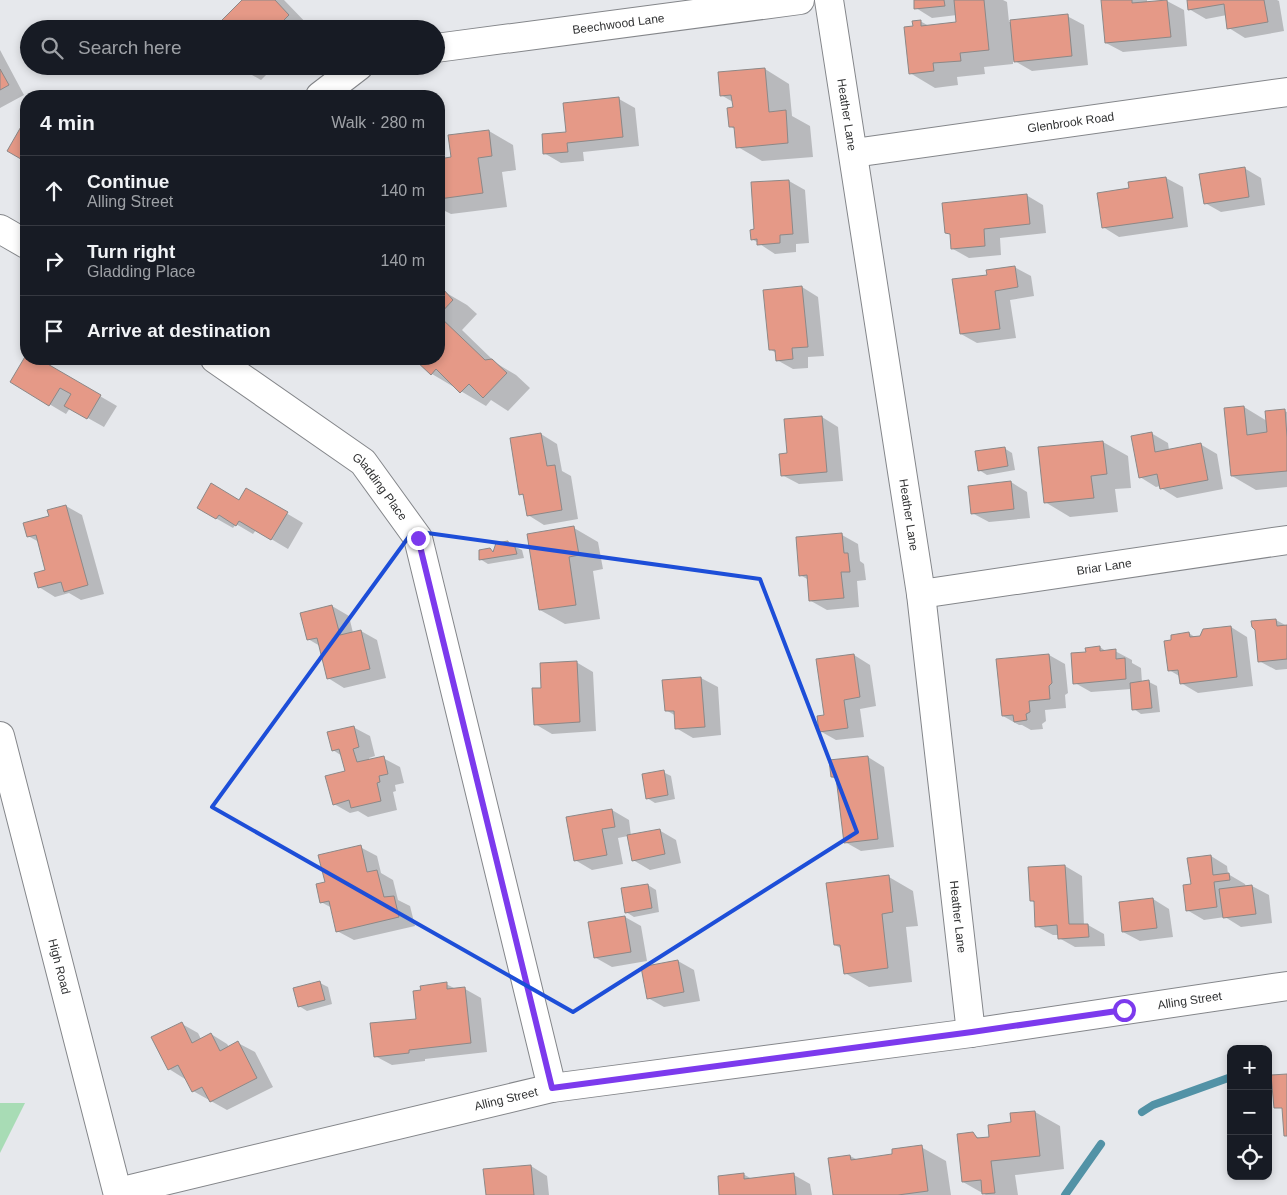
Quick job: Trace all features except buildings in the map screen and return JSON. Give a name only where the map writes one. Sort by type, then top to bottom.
[{"type":"street","name":"Beechwood Lane","points":[[445,47],[800,0]]},
{"type":"street","name":"Heather Lane","points":[[829,0],[921,594],[972,1032]]},
{"type":"street","points":[[328,90],[347,75]]},
{"type":"street","name":"Glenbrook Road","points":[[854,154],[1287,92]]},
{"type":"street","points":[[0,229],[20,241]]},
{"type":"street","name":"Gladding Place","points":[[224,365],[363,462],[418,538],[552,1088]]},
{"type":"street","name":"Briar Lane","points":[[921,594],[1287,540]]},
{"type":"street","name":"High Road","points":[[0,736],[118,1193]]},
{"type":"street","name":"Alling Street","points":[[118,1193],[552,1088],[972,1032],[1287,986]]},
{"type":"highlighted area","points":[[413,531],[760,579],[857,832],[573,1012],[212,807]]},
{"type":"green space","points":[[0,1103],[25,1103],[0,1153]]},
{"type":"waterway","points":[[1142,1112],[1153,1105],[1227,1078]]},
{"type":"waterway","points":[[1065,1195],[1101,1144]]},
{"type":"route","points":[[418,538],[552,1088],[1124,1010]]}]
